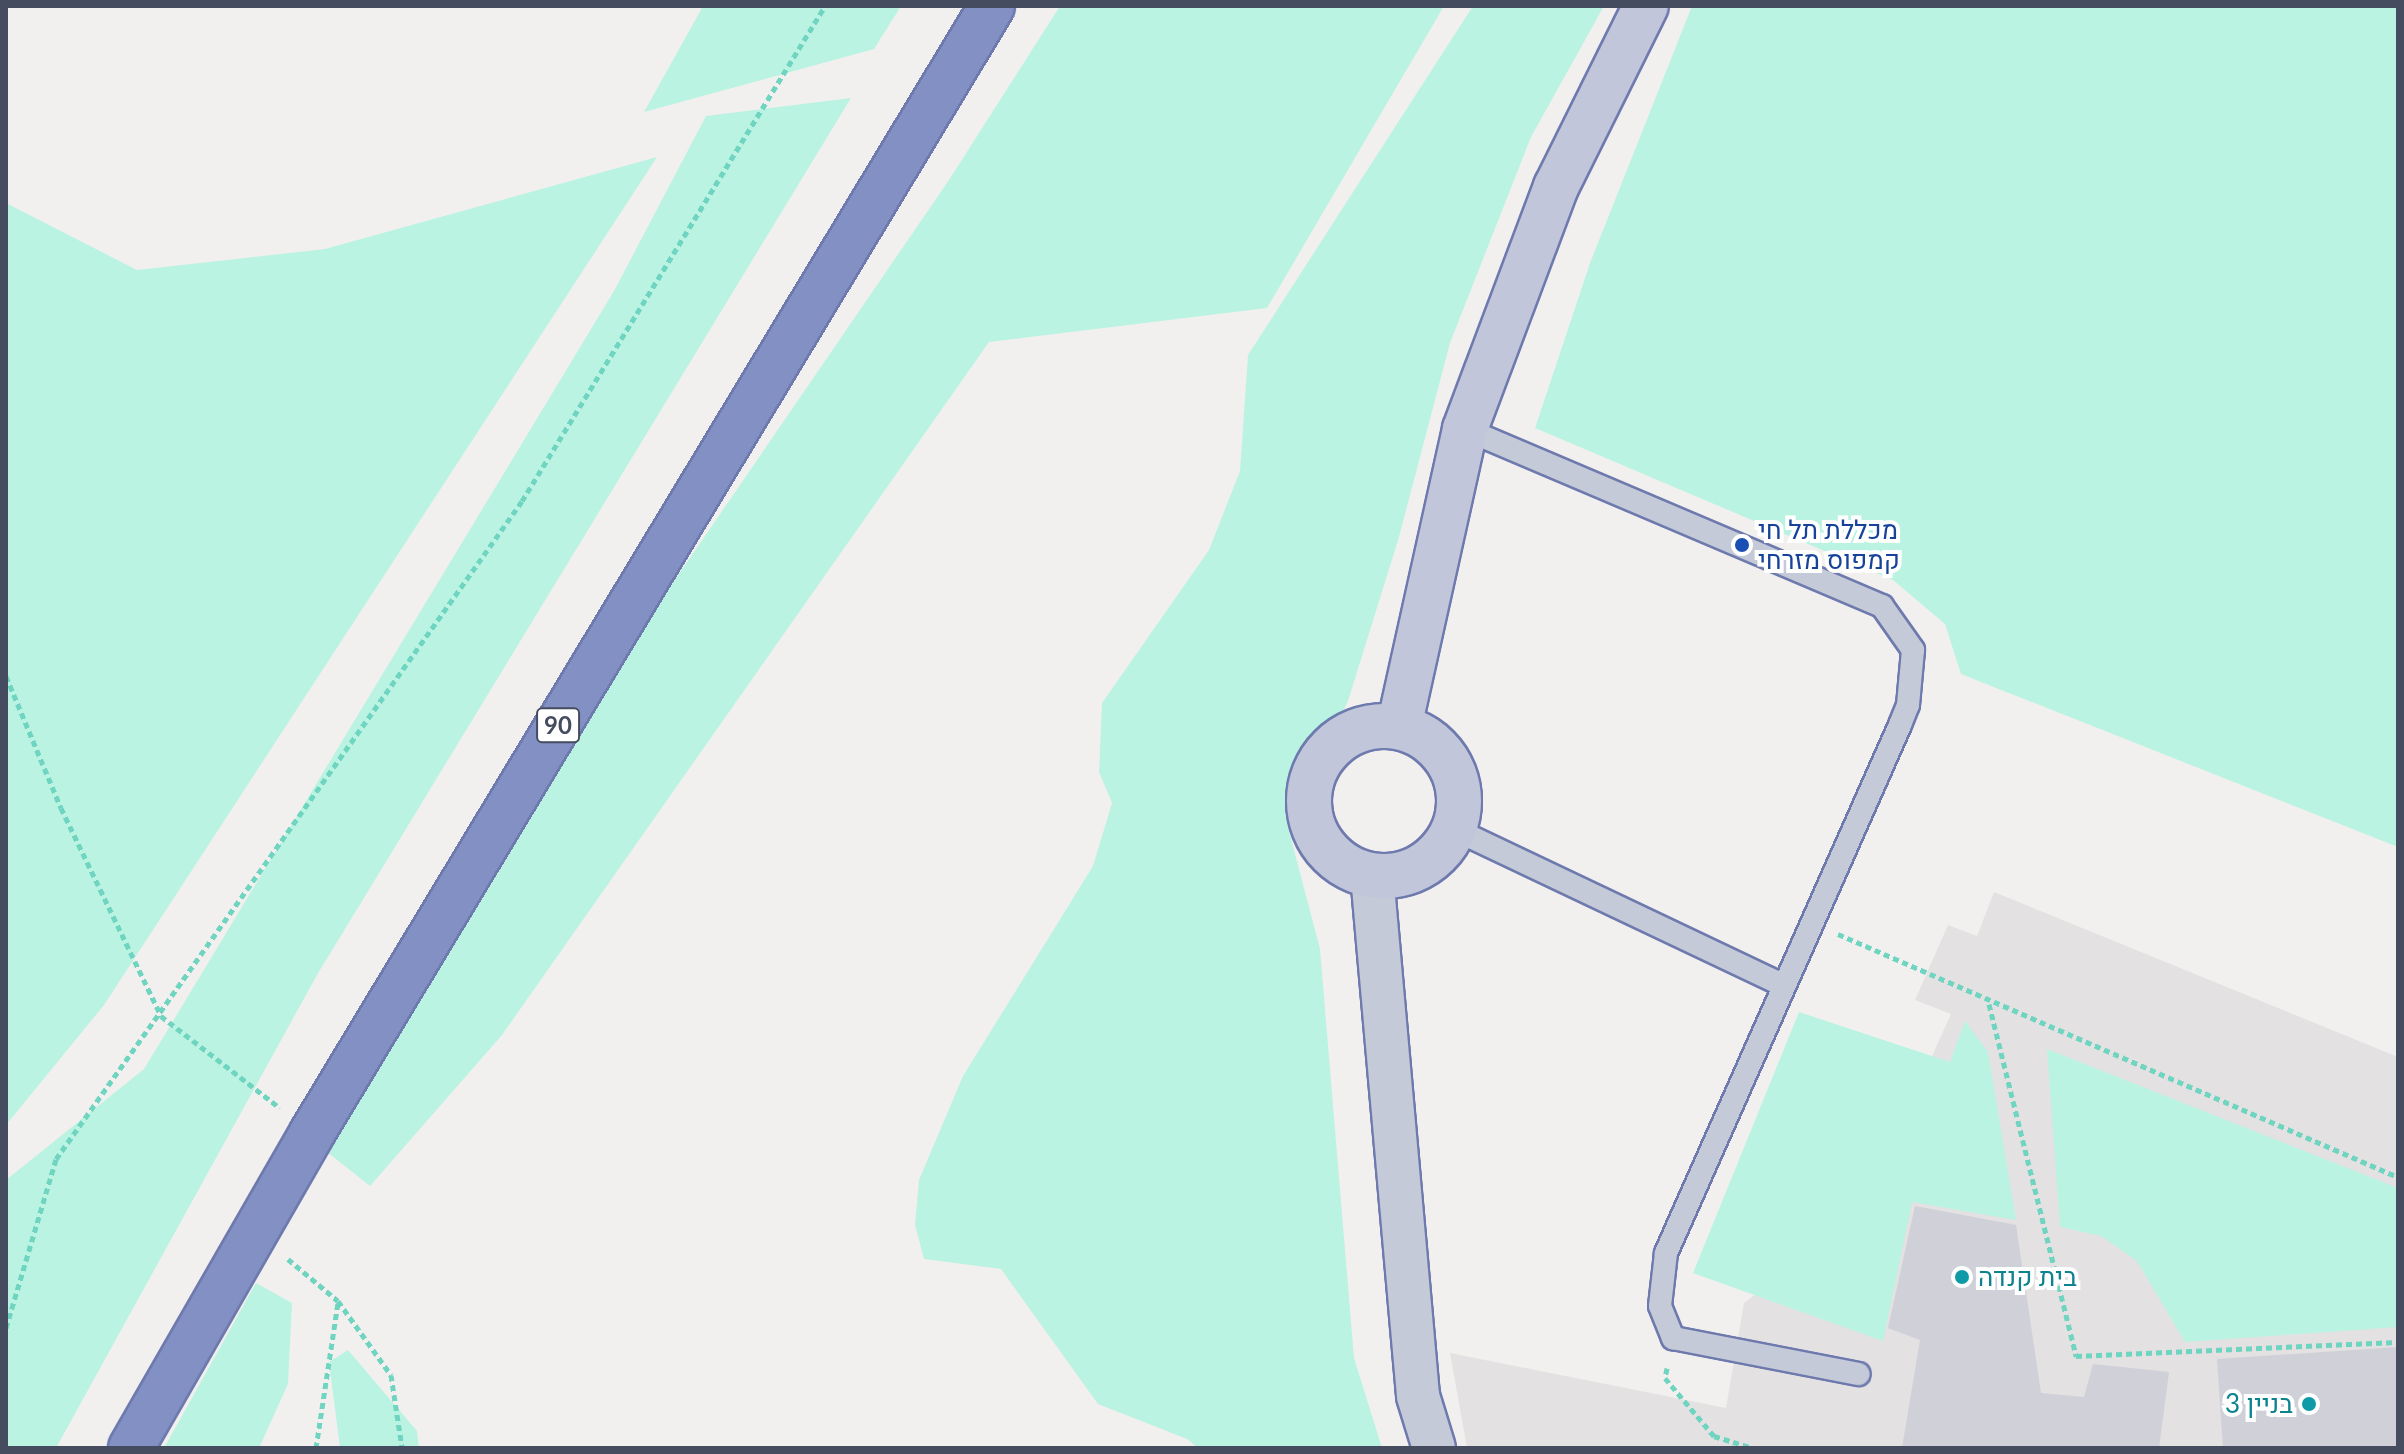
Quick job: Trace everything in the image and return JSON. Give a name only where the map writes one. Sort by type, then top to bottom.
[{"type":"highway","name":"90","points":[[131,1448],[312,1133],[992,6]]},
{"type":"street","points":[[1399,727],[1465,429],[1556,187],[1646,6]]},
{"type":"street","points":[[1377,726],[1399,727],[1428,741],[1450,765],[1459,807],[1454,829],[1441,850],[1421,866],[1397,875],[1372,875],[1351,869],[1319,840],[1308,798],[1312,777],[1322,758],[1346,736],[1377,726]]},
{"type":"street","points":[[1372,875],[1418,1396],[1434,1448]]},
{"type":"lane","points":[[1465,429],[1882,606],[1913,650],[1908,705],[1862,821],[1782,985],[1666,1253],[1660,1306],[1673,1338],[1859,1374]]},
{"type":"lane","points":[[1454,829],[1782,985]]},
{"type":"path","points":[[6,1328],[56,1159],[161,1016],[522,501],[825,6]]},
{"type":"path","points":[[6,676],[61,808],[161,1016],[312,1133]]},
{"type":"path","points":[[1812,923],[1989,1004],[2398,1177]]},
{"type":"path","points":[[1989,1004],[2076,1356],[2398,1342]]},
{"type":"path","points":[[256,1233],[338,1301],[391,1375],[402,1448]]},
{"type":"path","points":[[316,1448],[338,1301]]},
{"type":"path","points":[[1673,1338],[1665,1378],[1714,1436],[1753,1448]]},
{"type":"shaded area","points":[[1994,892],[2398,1057],[2398,1448],[1467,1448],[1450,1353],[1726,1408],[1744,1303],[1861,1214],[1951,1014],[1915,1000],[1948,925],[1977,936]]},
{"type":"green space","points":[[703,6],[901,6],[874,49],[644,112]]},
{"type":"green space","points":[[1060,6],[1444,6],[1267,308],[989,342],[502,1035],[370,1186],[322,1148],[633,641],[949,180]]},
{"type":"green space","points":[[1473,6],[1604,6],[1531,137],[1450,343],[1399,537],[1348,701],[1288,827],[1320,949],[1354,1358],[1382,1448],[1198,1448],[1187,1439],[1098,1404],[1001,1269],[924,1259],[915,1225],[919,1180],[963,1076],[1093,866],[1112,803],[1099,772],[1102,703],[1209,550],[1240,471],[1248,355]]},
{"type":"green space","points":[[1692,6],[2398,6],[2398,847],[1961,674],[1945,624],[1893,580],[1535,428],[1590,263]]},
{"type":"green space","points":[[851,98],[317,975],[56,1448],[6,1448],[6,1180],[144,1069],[614,291],[706,116]]},
{"type":"green space","points":[[657,157],[104,1005],[6,1125],[6,203],[137,270],[325,249]]},
{"type":"green space","points":[[1799,1012],[1950,1062],[1965,1021],[1988,1052],[2016,1220],[1912,1202],[1883,1341],[1693,1273]]},
{"type":"green space","points":[[2047,1049],[2398,1188],[2398,1327],[2185,1342],[2137,1261],[2101,1236],[2060,1227]]},
{"type":"green space","points":[[256,1283],[292,1303],[288,1384],[259,1448],[164,1448]]},
{"type":"green space","points":[[348,1350],[417,1431],[419,1448],[340,1448],[329,1362]]},
{"type":"building","name":"בית קנדה","points":[[1915,1206],[2016,1225],[2041,1393],[2084,1397],[2093,1364],[2169,1372],[2159,1448],[1902,1448],[1920,1340],[1888,1328]]},
{"type":"building","name":"בניין 3","points":[[2398,1347],[2398,1448],[2223,1448],[2217,1359]]},
{"type":"place","name":"מכללת תל חי קמפוס מזרחי","points":[[1742,545]]},
{"type":"place","name":"בית קנדה","points":[[1962,1277]]},
{"type":"place","name":"בניין 3","points":[[2309,1404]]}]
